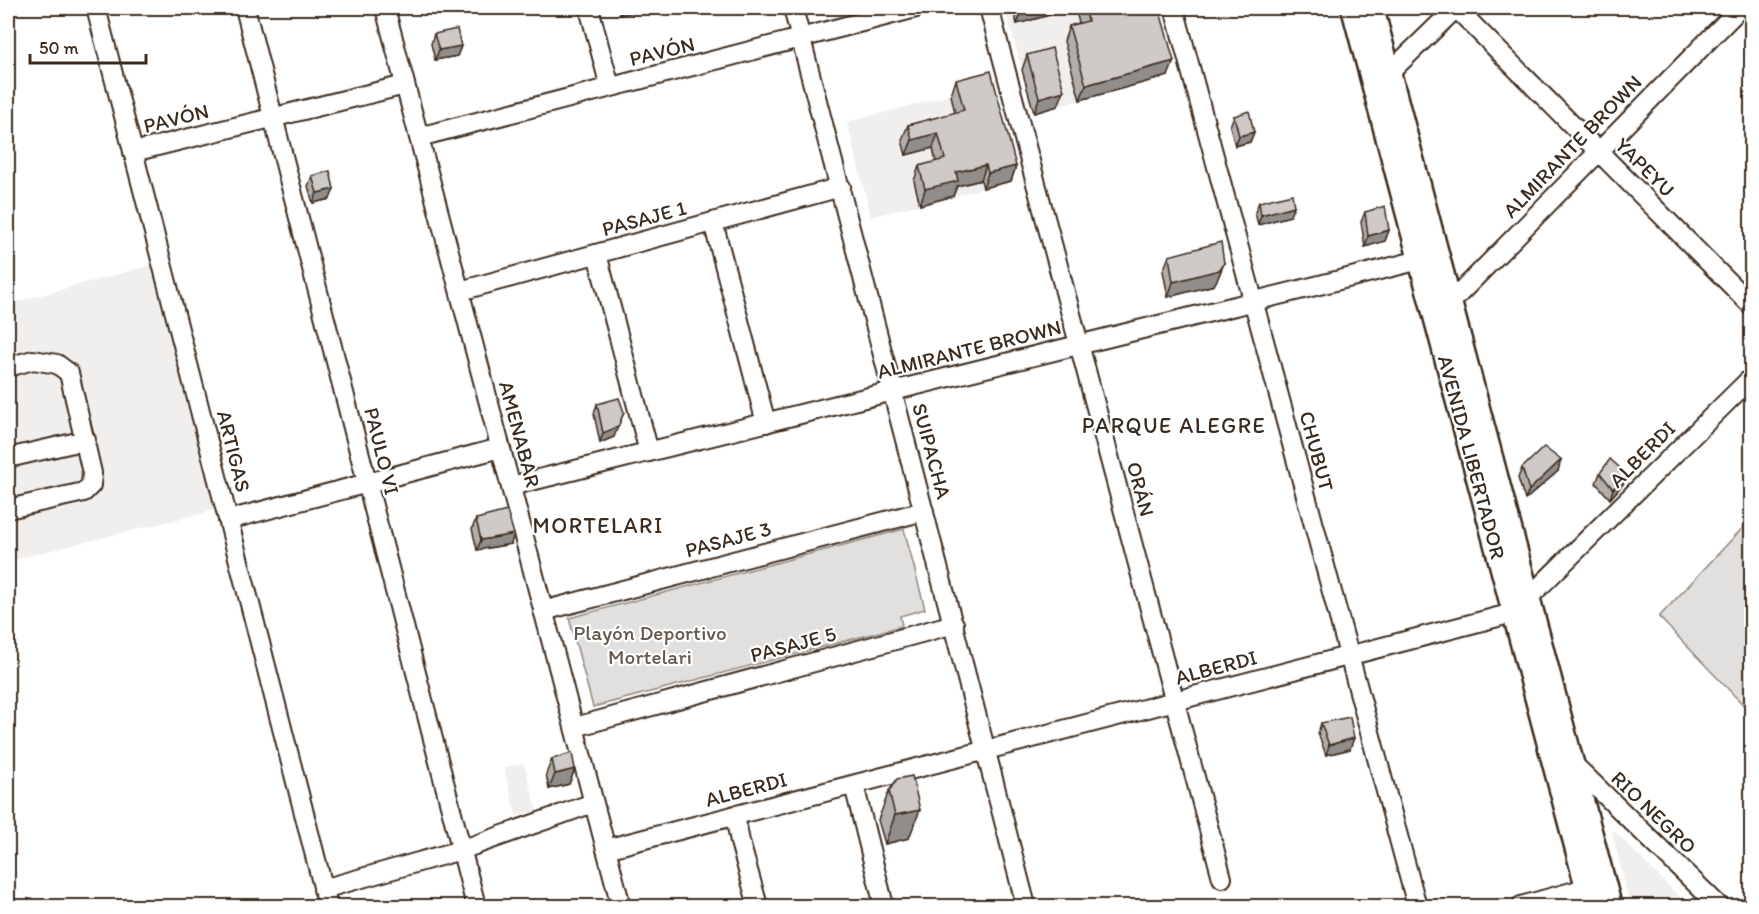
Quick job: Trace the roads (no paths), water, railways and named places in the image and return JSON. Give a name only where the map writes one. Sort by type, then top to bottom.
[{"type":"main road","name":"AVENIDA LIBERTADOR","points":[[1353,8],[1429,258]]},
{"type":"main road","name":"AVENIDA LIBERTADOR","points":[[1372,8],[1389,73],[1429,258],[1563,762],[1594,892],[1610,906]]},
{"type":"street","name":"ARTIGAS","points":[[96,8],[328,906]]},
{"type":"street","name":"PAULO VI","points":[[245,8],[476,906]]},
{"type":"street","name":"AMENABAR","points":[[385,8],[621,906]]},
{"type":"street","points":[[589,8],[610,87]]},
{"type":"street","name":"SUIPACHA","points":[[793,8],[1026,906]]},
{"type":"street","name":"PAVÓN","points":[[419,136],[916,8]]},
{"type":"street","name":"ORÁN","points":[[989,8],[1222,878]]},
{"type":"street","name":"CHUBUT","points":[[1174,8],[1417,906]]},
{"type":"street","points":[[1389,73],[1456,8]]},
{"type":"street","name":"YAPEYU","points":[[1456,8],[1752,306]]},
{"type":"street","name":"ALMIRANTE BROWN","points":[[1441,305],[1740,8]]},
{"type":"street","name":"PAVÓN","points":[[133,152],[405,85]]},
{"type":"street","name":"PASAJE 1","points":[[460,291],[841,187]]},
{"type":"street","points":[[713,222],[766,423]]},
{"type":"street","points":[[597,254],[649,452]]},
{"type":"street","name":"ALMIRANTE BROWN","points":[[511,486],[1429,258]]},
{"type":"street","points":[[8,367],[33,360],[57,364],[69,373],[93,473],[91,485],[84,492],[8,509]]},
{"type":"street","name":"ALBERDI","points":[[606,849],[1349,656],[1521,605],[1752,377]]},
{"type":"street","points":[[8,458],[86,440]]},
{"type":"street","points":[[228,520],[500,448]]},
{"type":"street","name":"PASAJE 3","points":[[543,611],[924,511]]},
{"type":"street","name":"PASAJE 5","points":[[575,728],[954,624]]},
{"type":"street","name":"RIO NEGRO","points":[[1563,762],[1719,906]]},
{"type":"street","points":[[854,784],[884,906]]},
{"type":"street","points":[[323,888],[461,850],[593,803]]},
{"type":"street","points":[[735,815],[758,906]]},
{"type":"street","points":[[1521,906],[1594,892]]},
{"type":"district","name":"PARQUE ALEGRE","points":[[1174,425]]},
{"type":"district","name":"MORTELARI","points":[[598,525]]},
{"type":"park label","name":"Playón Deportivo Mortelari","points":[[650,644]]}]
